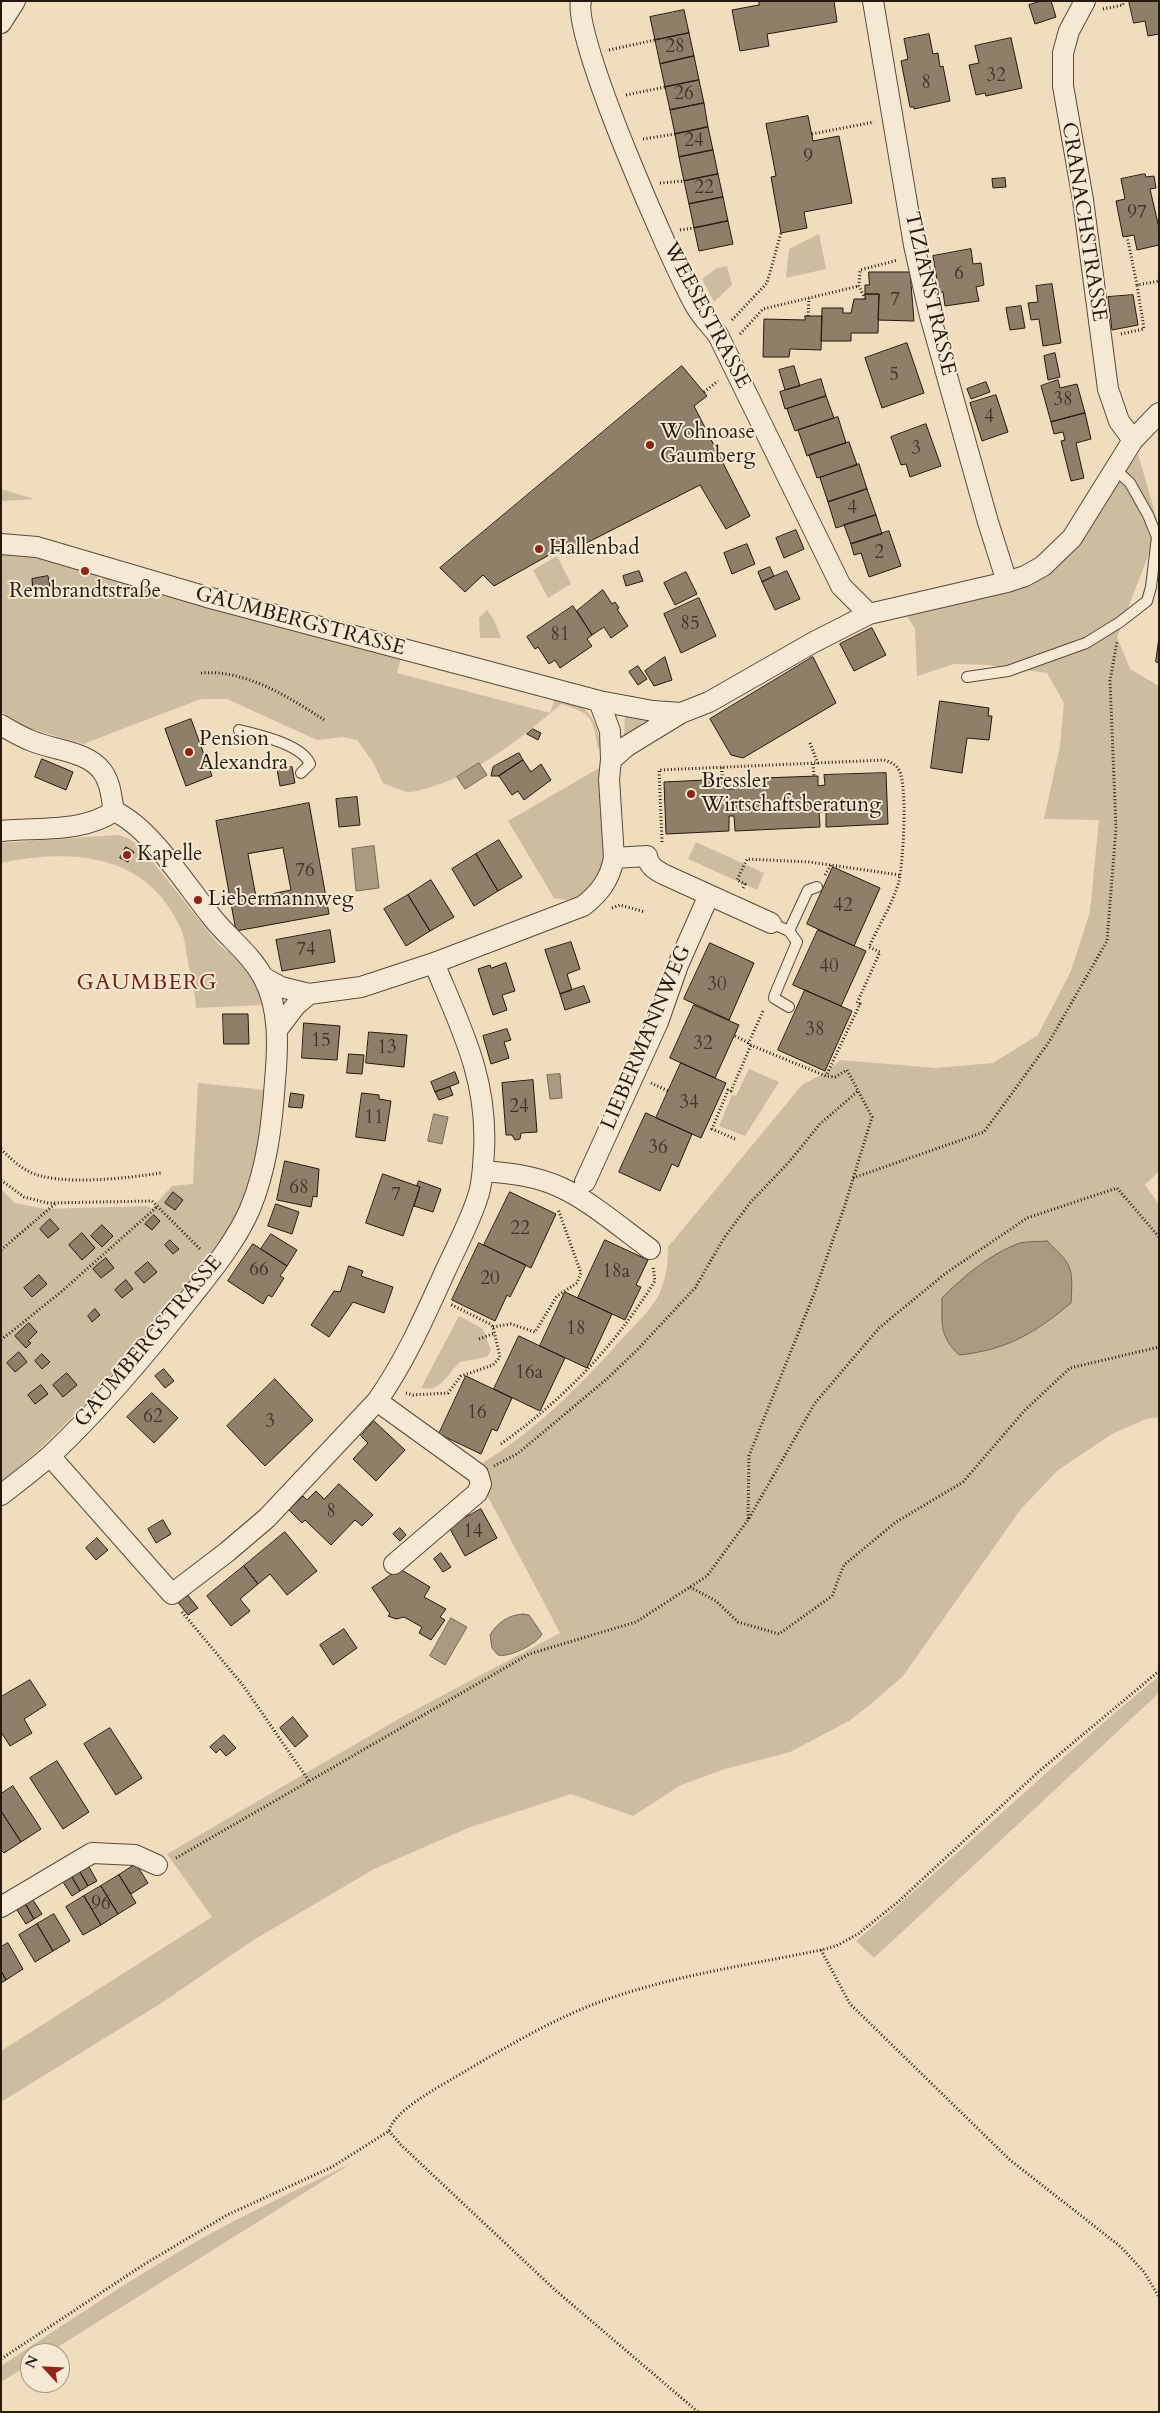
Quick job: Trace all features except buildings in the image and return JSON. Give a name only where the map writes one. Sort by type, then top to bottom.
[{"type":"street","points":[[1,23],[15,1]]},
{"type":"street","name":"WEESESTRASSE","points":[[581,1],[580,16],[593,62],[645,198],[696,306],[722,342],[841,586],[869,614]]},
{"type":"street","name":"TIZIANSTRASSE","points":[[873,1],[914,245],[929,312],[988,522],[1007,582]]},
{"type":"street","name":"CRANACHSTRASSE","points":[[1085,1],[1070,31],[1063,53],[1063,86],[1083,200],[1108,389],[1119,421],[1133,440]]},
{"type":"street","name":"GAUMBERGSTRASSE","points":[[1,544],[37,547],[207,597],[599,701],[653,711],[681,713],[709,702],[814,642],[869,614],[1007,582],[1025,576],[1058,554],[1072,538],[1133,440],[1159,413]]},
{"type":"street","points":[[263,978],[281,987],[309,994],[361,987],[434,962],[583,906],[601,890],[612,868],[614,858],[609,779],[612,760],[610,731],[599,701]]},
{"type":"street","points":[[612,760],[627,746],[681,713]]},
{"type":"street","points":[[1,725],[32,742],[84,758],[101,769],[110,785],[114,812],[98,821],[82,826],[1,831]]},
{"type":"street","name":"GAUMBERGSTRASSE","points":[[1,1495],[50,1456],[124,1379],[216,1265],[243,1223],[260,1179],[271,1132],[277,1030],[274,1010],[263,978],[247,955],[216,923],[147,836],[124,816],[114,812]]},
{"type":"street","points":[[614,858],[647,856],[648,863],[654,869],[780,927]]},
{"type":"street","name":"LIEBERMANNWEG","points":[[585,1182],[658,1022],[678,965],[710,896]]},
{"type":"street","points":[[50,1456],[172,1594],[228,1552],[267,1518],[383,1393],[434,1296],[479,1193],[483,1171],[484,1110],[478,1076],[464,1033],[434,962]]},
{"type":"street","points":[[277,1030],[296,1005],[309,994]]},
{"type":"street","points":[[483,1171],[535,1178],[564,1189],[650,1249]]},
{"type":"street","points":[[383,1393],[478,1474],[481,1484],[477,1493],[394,1564]]},
{"type":"street","points":[[1,1907],[92,1853],[134,1855],[156,1865]]},
{"type":"lane","points":[[967,677],[1008,671],[1086,643],[1120,622],[1147,601],[1152,587],[1157,537],[1130,483],[1116,470]]},
{"type":"lane","points":[[239,730],[272,739],[308,758],[310,764],[301,773]]},
{"type":"lane","points":[[789,1007],[774,998],[796,942],[780,927],[808,890],[817,887]]},
{"type":"path","points":[[602,52],[655,40]]},
{"type":"path","points":[[618,97],[665,87]]},
{"type":"path","points":[[812,134],[879,121]]},
{"type":"path","points":[[636,140],[675,134]]},
{"type":"path","points":[[654,185],[668,181],[684,181]]},
{"type":"path","points":[[674,232],[694,228]]},
{"type":"path","points":[[722,342],[767,283],[782,233]]},
{"type":"path","points":[[1117,335],[1144,329],[1127,236]]},
{"type":"path","points":[[865,299],[859,286],[860,270],[899,260]]},
{"type":"path","points":[[1137,285],[1159,281]]},
{"type":"path","points":[[722,342],[763,309],[859,286]]},
{"type":"path","points":[[808,316],[809,298]]},
{"type":"path","points":[[853,1178],[984,1132],[1049,1042],[1107,941],[1116,828],[1110,681],[1120,622]]},
{"type":"path","points":[[201,673],[220,673],[259,684],[283,694],[326,721]]},
{"type":"path","points":[[810,743],[818,764]]},
{"type":"path","points":[[662,848],[659,770],[884,760],[893,764],[900,771],[903,856],[899,882],[869,947],[880,952],[857,1003],[860,1004],[826,1076]]},
{"type":"path","points":[[813,764],[814,776]]},
{"type":"path","points":[[722,768],[722,780]]},
{"type":"path","points":[[742,890],[744,884],[737,880],[747,859],[809,862],[900,875]]},
{"type":"path","points":[[611,908],[620,905],[645,912]]},
{"type":"path","points":[[735,1139],[712,1129],[768,1001],[774,998]]},
{"type":"path","points":[[735,1036],[826,1076],[835,1077],[847,1070],[872,1117],[810,1302],[749,1456],[748,1520]]},
{"type":"path","points":[[478,1474],[517,1454],[608,1378],[639,1348],[694,1288],[724,1238],[750,1203],[789,1162],[820,1124],[858,1091]]},
{"type":"path","points":[[1,1149],[28,1172],[52,1178],[90,1180],[160,1173]]},
{"type":"path","points":[[1,1180],[24,1197],[48,1203],[144,1199],[152,1201],[216,1265]]},
{"type":"path","points":[[156,1865],[178,1857],[529,1654],[636,1622],[707,1576],[748,1520],[815,1403],[879,1328],[954,1268],[1027,1218],[1117,1188],[1159,1237]]},
{"type":"path","points":[[493,1327],[511,1324],[535,1332],[557,1296],[573,1286],[580,1277],[560,1211],[554,1205],[564,1189]]},
{"type":"path","points":[[1,1250],[57,1202]]},
{"type":"path","points":[[1,1340],[60,1292],[158,1206]]},
{"type":"path","points":[[501,1444],[541,1415],[591,1368],[631,1319],[655,1281],[650,1249]]},
{"type":"path","points":[[383,1393],[413,1395],[448,1393],[461,1376],[498,1362],[500,1351],[493,1327],[485,1321],[434,1296]]},
{"type":"path","points":[[479,1339],[494,1333]]},
{"type":"path","points":[[690,1587],[716,1601],[738,1622],[779,1634],[832,1596],[844,1565],[896,1522],[963,1482],[1024,1410],[1070,1368],[1159,1347]]},
{"type":"path","points":[[172,1594],[176,1605],[242,1684],[309,1781]]},
{"type":"path","points":[[1,2359],[143,2265],[227,2215],[332,2167],[389,2130],[396,2118],[431,2092],[514,2044],[588,2007],[650,1987],[707,1972],[836,1946],[858,1934],[899,1901],[1037,1772],[1159,1671]]},
{"type":"path","points":[[821,1950],[850,2004],[1010,2160],[1121,2247],[1144,2272],[1159,2297]]},
{"type":"path","points":[[389,2130],[401,2145],[532,2269],[698,2412]]},
{"type":"shaded area","points":[[819,234],[826,269],[786,278],[789,249]]},
{"type":"shaded area","points":[[727,266],[732,285],[714,302],[702,279],[717,268]]},
{"type":"shaded area","points":[[1138,454],[1159,527],[1117,637],[1130,669],[1159,686],[1159,1171],[1145,1185],[1159,1204],[1159,1417],[1146,1419],[1112,1434],[1058,1470],[1021,1509],[903,1676],[849,1721],[790,1752],[725,1769],[681,1785],[633,1816],[571,1794],[468,1828],[374,1869],[252,1941],[160,2004],[1,2102],[1,2051],[212,1917],[167,1854],[402,1717],[560,1633],[486,1493],[481,1464],[520,1437],[555,1408],[645,1315],[663,1286],[668,1247],[802,1085],[821,1075],[840,1060],[936,1068],[993,1063],[1038,1035],[1071,971],[1090,912],[1099,820],[1044,819],[1060,746],[1064,703],[1047,673],[988,665],[954,664],[917,676],[915,629],[904,611],[1004,588],[1075,539]]},
{"type":"shaded area","points":[[1,489],[34,499],[1,501]]},
{"type":"shaded area","points":[[1,553],[38,556],[401,658],[397,673],[550,713],[556,696],[582,707],[592,717],[601,744],[598,749],[592,724],[585,714],[561,704],[530,730],[514,742],[479,765],[443,783],[409,792],[383,783],[373,762],[357,740],[343,737],[317,740],[227,699],[201,699],[83,744],[28,728],[1,712]]},
{"type":"shaded area","points":[[557,556],[571,584],[548,598],[533,570]]},
{"type":"shaded area","points":[[487,610],[494,620],[501,638],[480,638],[479,618]]},
{"type":"shaded area","points":[[625,713],[648,719],[624,737]]},
{"type":"shaded area","points":[[479,763],[487,775],[465,789],[457,777]]},
{"type":"shaded area","points":[[599,768],[606,831],[602,863],[597,877],[580,896],[568,900],[554,898],[508,821]]},
{"type":"shaded area","points":[[118,835],[128,838],[142,848],[218,944],[228,952],[231,949],[255,979],[263,1005],[196,1008],[181,929],[166,904],[149,885],[128,871],[105,862],[81,857],[28,858],[1,863],[1,843]]},
{"type":"shaded area","points":[[696,842],[764,873],[757,890],[688,859]]},
{"type":"shaded area","points":[[374,846],[379,888],[356,891],[352,849]]},
{"type":"shaded area","points":[[749,1069],[779,1082],[745,1136],[719,1126],[732,1095],[736,1096]]},
{"type":"shaded area","points":[[560,1074],[562,1098],[550,1099],[547,1075]]},
{"type":"shaded area","points":[[198,1083],[266,1090],[259,1139],[251,1172],[247,1188],[234,1219],[218,1247],[197,1276],[135,1349],[61,1428],[1,1482],[1,1189],[15,1203],[45,1209],[147,1206],[152,1208],[172,1186],[193,1184]]},
{"type":"shaded area","points":[[434,1114],[448,1117],[442,1144],[428,1141]]},
{"type":"shaded area","points":[[1047,1241],[1062,1256],[1070,1268],[1072,1282],[1071,1303],[1045,1323],[1020,1338],[992,1349],[959,1355],[948,1341],[943,1329],[942,1298],[958,1282],[988,1259],[1010,1247],[1026,1242]]},
{"type":"shaded area","points":[[459,1316],[483,1329],[491,1350],[487,1357],[460,1362],[444,1381],[434,1388],[421,1388]]},
{"type":"shaded area","points":[[523,1614],[529,1615],[542,1634],[535,1642],[522,1649],[509,1654],[498,1655],[492,1648],[490,1635],[504,1620]]},
{"type":"shaded area","points":[[451,1618],[467,1627],[445,1665],[430,1656]]},
{"type":"shaded area","points":[[1159,1676],[1159,1693],[874,1958],[856,1941],[1082,1741]]},
{"type":"shaded area","points":[[352,2163],[64,2343],[36,2343],[132,2280],[263,2206]]},
{"type":"shaded area","points":[[20,2353],[20,2370],[1,2382],[1,2366]]},
{"type":"place","name":"Wohnoase Gaumberg","points":[[650,445]]},
{"type":"place","name":"Hallenbad","points":[[539,549]]},
{"type":"place","name":"Rembrandtstraße","points":[[85,571]]},
{"type":"place","name":"Pension Alexandra","points":[[189,752]]},
{"type":"place","name":"Bressler Wirtschaftsberatung","points":[[691,794]]},
{"type":"place","name":"Kapelle","points":[[127,855]]},
{"type":"place","name":"Liebermannweg","points":[[198,900]]},
{"type":"district","name":"GAUMBERG","points":[[147,984]]}]
